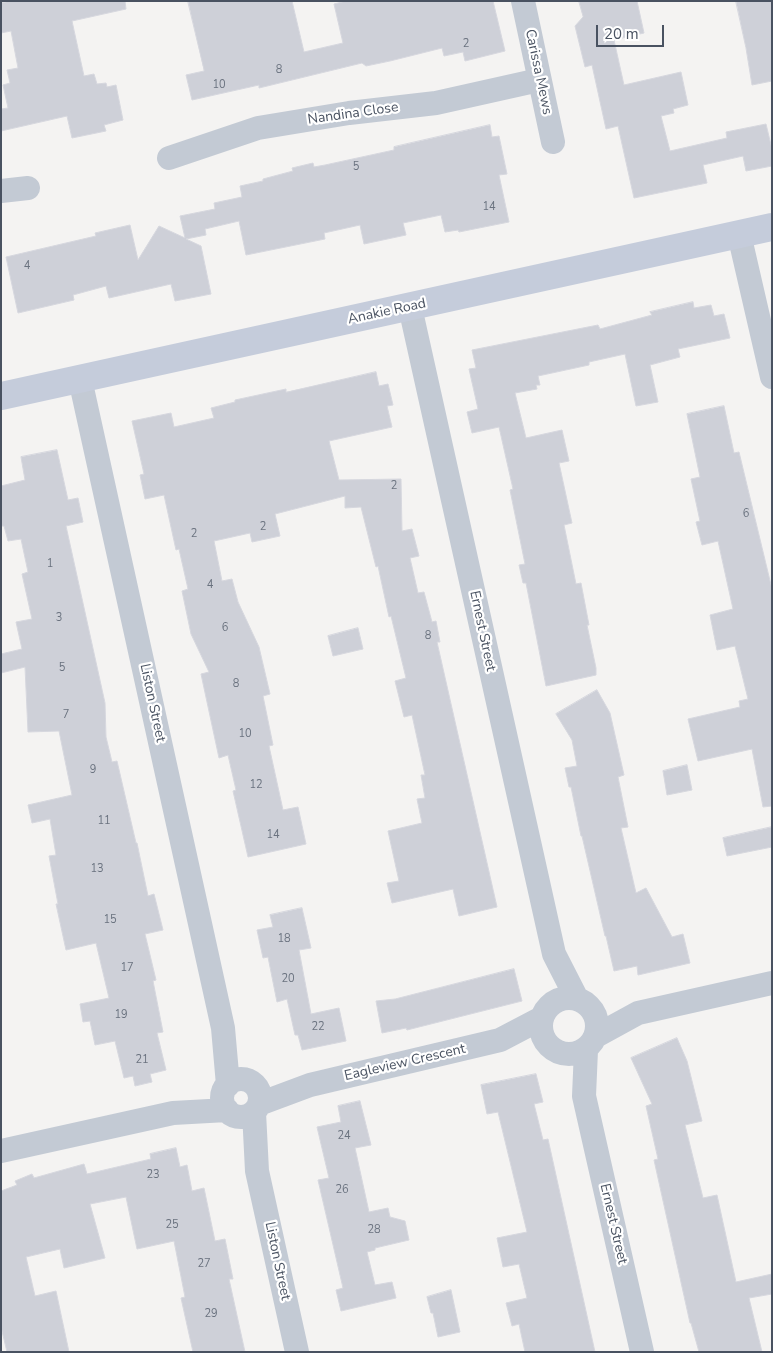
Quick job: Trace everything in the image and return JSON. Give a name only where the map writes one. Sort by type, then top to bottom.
[{"type":"main road","name":"Anakie Road","points":[[1,396],[772,227]]},
{"type":"street","name":"Carissa Mews","points":[[523,1],[553,142]]},
{"type":"street","name":"Nandina Close","points":[[169,158],[258,128],[350,113],[436,103],[539,80]]},
{"type":"street","points":[[1,191],[28,188]]},
{"type":"street","points":[[739,234],[772,377]]},
{"type":"street","name":"Ernest Street","points":[[410,307],[554,954],[585,1004]]},
{"type":"street","name":"Liston Street","points":[[80,379],[223,1028],[241,1098],[297,1352]]},
{"type":"street","name":"Ernest Street","points":[[546,1011],[554,954]]},
{"type":"street","points":[[638,1013],[585,1004],[568,998],[559,1000],[546,1011],[541,1027],[543,1037],[554,1049],[569,1055],[638,1013],[772,983]]},
{"type":"street","points":[[585,1004],[597,1018],[598,1027],[591,1043]]},
{"type":"street","name":"Eagleview Crescent","points":[[1,1152],[241,1098],[310,1085],[500,1040],[546,1011]]},
{"type":"street","name":"Eagleview Crescent","points":[[500,1040],[554,1049]]},
{"type":"street","name":"Ernest Street","points":[[584,1096],[591,1043]]},
{"type":"street","name":"Ernest Street","points":[[554,1049],[584,1096],[642,1352]]},
{"type":"building","points":[[11,1],[125,1],[126,9],[72,21],[84,76],[94,74],[97,84],[106,83],[107,87],[116,85],[123,120],[104,125],[106,131],[72,138],[67,116],[1,131],[1,109],[8,108],[3,85],[10,83],[7,70],[18,68],[11,31],[1,33],[1,3]]},
{"type":"building","points":[[188,1],[292,1],[304,52],[343,43],[334,4],[346,1],[493,1],[505,51],[465,61],[463,52],[444,56],[442,48],[366,66],[362,63],[259,88],[259,85],[192,100],[186,75],[204,71]]},
{"type":"building","points":[[579,1],[637,1],[644,33],[614,40],[624,85],[681,72],[688,105],[673,109],[674,113],[661,116],[670,151],[727,138],[726,132],[766,124],[772,149],[772,166],[746,171],[743,156],[703,165],[707,183],[634,198],[618,126],[606,129],[592,65],[585,67],[575,26],[583,17]]},
{"type":"building","points":[[736,1],[772,1],[772,81],[752,85]]},
{"type":"building","points":[[490,125],[492,137],[499,136],[507,174],[499,175],[509,222],[459,232],[458,230],[445,232],[441,215],[403,223],[406,235],[364,244],[360,225],[324,233],[325,239],[246,255],[239,221],[205,229],[206,235],[186,239],[201,246],[211,294],[175,301],[171,284],[109,298],[106,286],[73,295],[74,300],[18,313],[6,257],[96,236],[95,233],[130,225],[138,260],[159,226],[185,238],[180,216],[215,209],[214,203],[242,197],[240,186],[293,171],[292,168],[313,163],[314,167],[325,165],[394,150],[394,147]]},
{"type":"building","points":[[693,302],[694,308],[711,305],[714,316],[724,314],[730,338],[678,349],[680,357],[650,365],[658,402],[636,406],[625,354],[589,362],[589,365],[538,376],[540,385],[536,385],[537,389],[515,393],[526,438],[562,430],[569,461],[559,463],[572,523],[564,525],[576,584],[581,583],[596,668],[596,675],[546,686],[526,583],[523,583],[519,565],[525,564],[510,490],[513,489],[499,427],[472,433],[467,412],[478,409],[469,369],[476,368],[472,350],[598,325],[600,329],[652,315],[650,312]]},
{"type":"building","points":[[376,372],[379,386],[388,384],[393,405],[387,406],[392,427],[329,441],[339,480],[401,479],[402,531],[412,529],[419,556],[410,558],[418,593],[424,592],[432,622],[436,621],[440,642],[437,642],[497,907],[459,916],[453,889],[392,903],[387,883],[399,881],[388,831],[422,823],[417,799],[425,798],[421,775],[425,775],[412,715],[404,717],[395,681],[406,678],[361,507],[345,508],[345,496],[275,514],[280,536],[252,542],[250,533],[214,541],[222,581],[232,579],[238,602],[259,647],[270,694],[263,696],[273,745],[269,746],[283,810],[298,807],[306,844],[248,857],[233,791],[236,790],[228,755],[219,758],[201,674],[209,672],[191,634],[182,591],[188,589],[179,549],[176,550],[164,495],[145,499],[140,475],[144,474],[132,421],[171,413],[174,427],[214,418],[211,408],[235,402],[235,400],[286,389],[286,392]]},
{"type":"building","points":[[724,406],[734,453],[739,452],[772,589],[772,806],[763,807],[752,749],[698,761],[688,719],[740,707],[739,701],[748,699],[735,646],[717,650],[710,615],[733,609],[718,541],[702,545],[696,522],[700,521],[691,479],[700,477],[687,414]]},
{"type":"building","points":[[57,450],[68,500],[78,498],[83,522],[66,526],[105,703],[106,737],[112,762],[117,761],[148,896],[154,894],[163,930],[145,934],[156,980],[153,981],[163,1032],[157,1033],[166,1070],[150,1074],[152,1082],[135,1086],[133,1076],[124,1078],[115,1041],[95,1045],[90,1021],[83,1022],[80,1004],[109,998],[96,943],[66,950],[56,904],[58,904],[49,856],[56,855],[50,819],[32,823],[28,805],[72,795],[59,731],[28,732],[25,667],[1,673],[1,654],[22,649],[16,622],[32,619],[22,574],[28,572],[21,539],[8,541],[4,526],[1,526],[1,486],[25,480],[21,457]]},
{"type":"building","points":[[358,628],[363,649],[333,656],[328,636]]},
{"type":"building","points":[[597,690],[610,713],[624,775],[618,777],[628,827],[621,828],[636,893],[646,888],[672,937],[683,934],[690,963],[638,975],[637,966],[614,971],[565,768],[577,766],[572,740],[556,714]]},
{"type":"building","points":[[687,765],[692,790],[667,795],[663,771]]},
{"type":"building","points":[[772,827],[772,847],[727,856],[723,838]]},
{"type":"building","points":[[302,908],[311,948],[299,950],[311,1014],[339,1008],[346,1041],[302,1050],[298,1035],[295,1035],[287,999],[277,1002],[268,957],[263,958],[257,930],[273,927],[270,915]]},
{"type":"building","points":[[514,969],[522,1001],[407,1030],[406,1028],[382,1033],[376,1001],[395,999]]},
{"type":"building","points":[[677,1038],[687,1061],[702,1121],[685,1125],[703,1198],[717,1195],[736,1282],[772,1274],[772,1294],[749,1298],[762,1352],[699,1352],[690,1323],[654,1160],[658,1159],[646,1106],[652,1104],[631,1058]]},
{"type":"building","points":[[536,1074],[543,1102],[534,1104],[543,1140],[548,1139],[595,1352],[525,1352],[519,1324],[512,1326],[506,1303],[527,1298],[519,1264],[503,1267],[497,1238],[527,1232],[498,1112],[487,1114],[481,1085]]},
{"type":"building","points":[[360,1101],[371,1145],[355,1148],[369,1212],[388,1208],[390,1217],[405,1221],[409,1240],[375,1248],[375,1250],[367,1252],[375,1285],[392,1282],[396,1298],[341,1311],[336,1290],[343,1288],[318,1180],[329,1178],[317,1127],[341,1122],[338,1106]]},
{"type":"building","points":[[176,1148],[180,1167],[187,1165],[192,1191],[204,1188],[215,1241],[225,1239],[233,1279],[229,1279],[245,1352],[193,1352],[181,1298],[185,1297],[174,1241],[137,1249],[126,1197],[90,1204],[105,1258],[64,1268],[60,1249],[26,1257],[35,1296],[56,1291],[69,1352],[7,1352],[1,1327],[1,1191],[17,1185],[15,1181],[32,1174],[34,1178],[84,1164],[87,1174],[151,1159],[150,1154]]},
{"type":"building","points":[[451,1290],[460,1332],[438,1337],[433,1313],[431,1313],[427,1297]]}]
